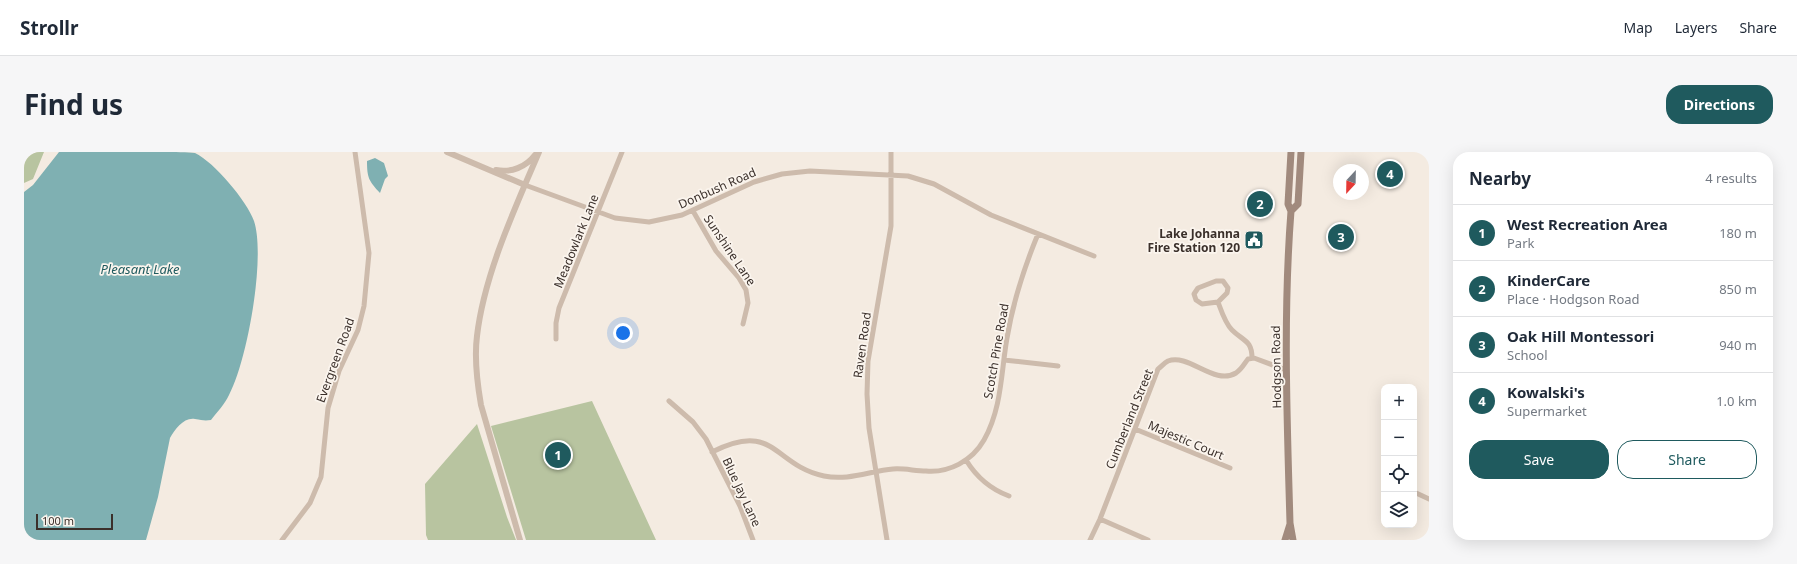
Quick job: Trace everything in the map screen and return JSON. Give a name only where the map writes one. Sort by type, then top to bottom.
[{"type":"main road","name":"Hodgson Road","points":[[1291,152],[1288,204],[1291,211],[1287,294],[1286,370],[1290,523],[1293,540]]},
{"type":"main road","name":"Hodgson Road","points":[[1291,211],[1298,204],[1301,152]]},
{"type":"main road","name":"Hodgson Road","points":[[1285,540],[1290,523]]},
{"type":"street","name":"Evergreen Road","points":[[282,540],[307,508],[321,477],[328,408],[339,371],[358,330],[364,306],[369,253],[355,152]]},
{"type":"street","points":[[447,152],[525,185]]},
{"type":"street","points":[[487,169],[501,171],[517,168],[531,160],[538,152]]},
{"type":"street","points":[[520,540],[481,405],[476,361],[477,336],[486,290],[500,248],[538,152]]},
{"type":"street","name":"Meadowlark Lane","points":[[556,339],[556,322],[559,308],[622,152]]},
{"type":"street","name":"Raven Road","points":[[887,540],[867,411],[867,378],[870,349],[889,242],[892,211],[891,152]]},
{"type":"street","name":"Donbush Road","points":[[525,185],[598,212],[626,220],[648,222],[671,219],[693,211],[754,182],[782,174],[817,171],[891,176]]},
{"type":"street","points":[[891,176],[908,176],[926,180],[991,214],[1094,256]]},
{"type":"street","name":"Sunshine Lane","points":[[693,211],[711,244],[744,284],[748,303],[743,324]]},
{"type":"street","name":"Scotch Pine Road","points":[[876,471],[903,468],[934,472],[950,468],[966,460],[980,447],[988,431],[999,399],[1004,360],[1016,297],[1038,234]]},
{"type":"street","points":[[1223,281],[1228,288],[1228,293],[1218,302],[1202,304],[1196,300],[1194,294],[1198,288],[1204,284],[1223,281]]},
{"type":"street","points":[[1218,302],[1231,329],[1252,348],[1252,358],[1286,370]]},
{"type":"street","name":"Cumberland Street","points":[[1090,540],[1100,519],[1158,369],[1167,362],[1179,360],[1216,375],[1225,376],[1234,374],[1242,368],[1248,359],[1252,358]]},
{"type":"street","points":[[1004,360],[1058,366]]},
{"type":"street","name":"Blue Jay Lane","points":[[669,401],[693,422],[706,439],[740,506],[753,540]]},
{"type":"street","name":"Majestic Court","points":[[1135,429],[1230,468]]},
{"type":"street","name":"Blue Jay Lane","points":[[712,452],[733,442],[755,440],[769,445],[804,469],[825,476],[846,477],[876,471]]},
{"type":"street","points":[[966,460],[973,471],[985,483],[1009,496]]},
{"type":"street","points":[[1417,493],[1429,499]]},
{"type":"street","points":[[1100,519],[1148,540]]},
{"type":"green space","points":[[24,152],[44,152],[33,179],[24,183]]},
{"type":"green space","points":[[592,401],[656,540],[526,540],[491,426]]},
{"type":"green space","points":[[477,424],[507,517],[516,540],[428,540],[426,535],[425,484]]},
{"type":"water","name":"Pleasant Lake","points":[[59,152],[195,153],[211,165],[229,183],[244,203],[254,221],[257,237],[258,259],[256,283],[248,335],[236,380],[225,402],[211,420],[187,420],[174,431],[170,438],[158,497],[146,540],[24,540],[24,192],[33,185]]},
{"type":"water","points":[[375,158],[384,163],[388,176],[385,179],[380,193],[371,182],[367,171],[367,161]]},
{"type":"place","name":"Kowalski's","points":[[1390,174]]},
{"type":"place","name":"KinderCare","points":[[1260,204]]},
{"type":"place","name":"Oak Hill Montessori","points":[[1341,237]]},
{"type":"place","name":"Lake Johanna Fire Station 120","points":[[1254,240]]},
{"type":"place","name":"West Recreation Area","points":[[558,455]]}]
